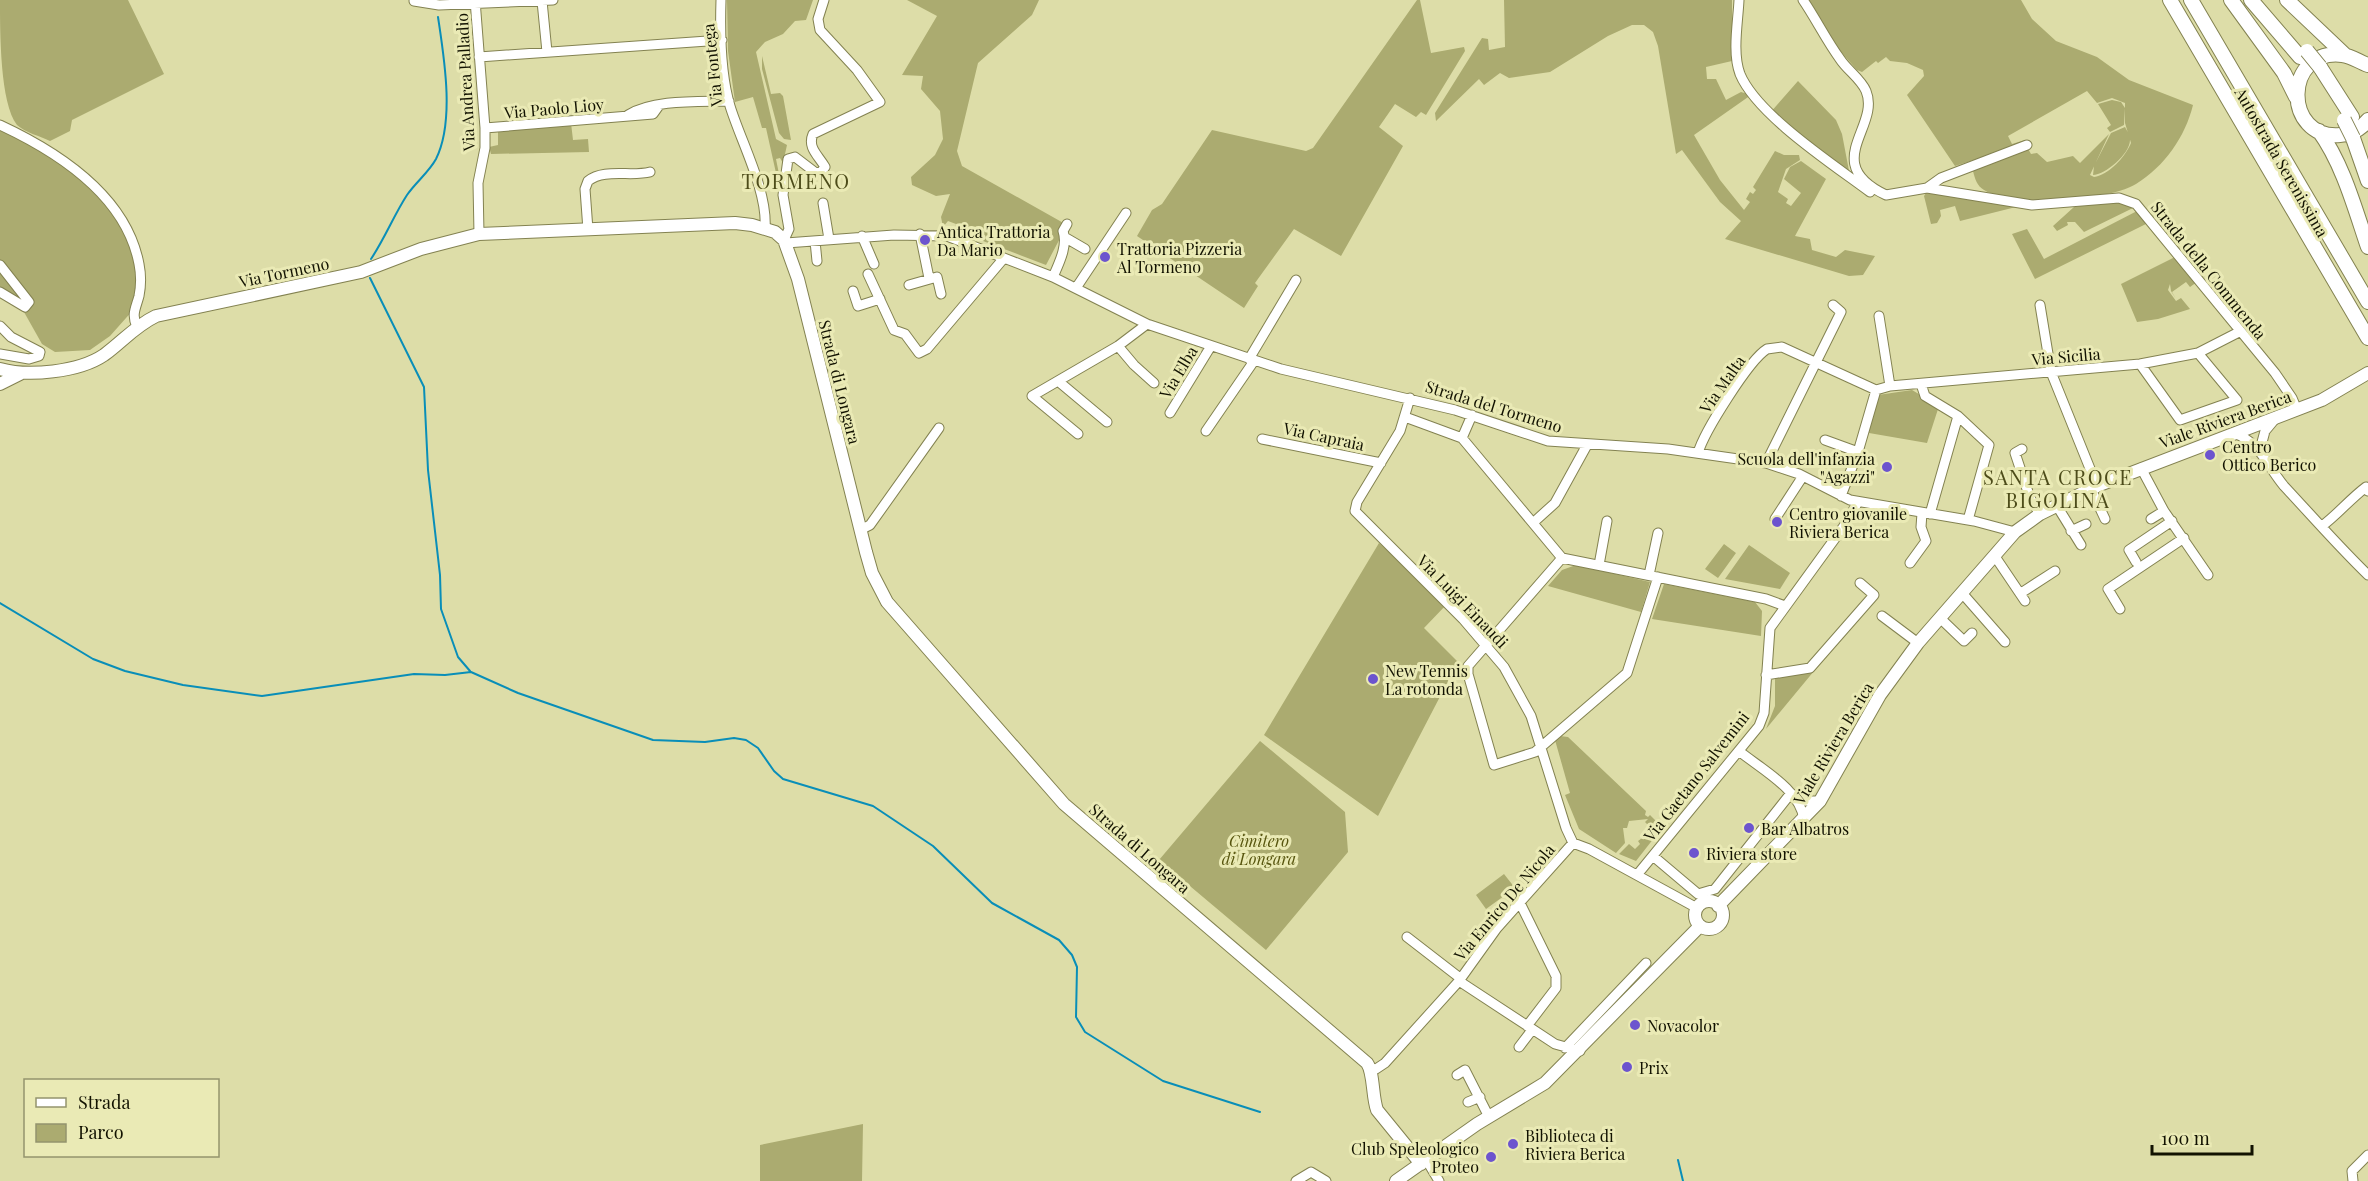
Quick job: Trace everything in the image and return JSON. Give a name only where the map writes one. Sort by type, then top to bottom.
[{"type":"highway","name":"Autostrada Serenissima","points":[[2170,0],[2368,338]]},
{"type":"highway","name":"Autostrada Serenissima","points":[[2191,0],[2368,302]]},
{"type":"highway","points":[[2231,0],[2284,73],[2303,117],[2319,131],[2329,145],[2368,247]]},
{"type":"highway","points":[[2251,0],[2317,70],[2348,118],[2356,136],[2368,181]]},
{"type":"highway","points":[[2262,0],[2303,54]]},
{"type":"highway","points":[[2287,0],[2345,56],[2366,66]]},
{"type":"highway","points":[[2296,98],[2301,77],[2314,61],[2324,56],[2345,56]]},
{"type":"highway","points":[[2319,131],[2328,134],[2348,134],[2368,120]]},
{"type":"highway","points":[[2356,136],[2368,152]]},
{"type":"main road","name":"Via Tormeno","points":[[1,376],[87,364],[106,354],[137,327],[168,313],[361,272],[421,249],[479,234],[735,223],[765,229],[785,241]]},
{"type":"main road","name":"Strada di Longara","points":[[785,241],[873,573],[892,610],[1064,804],[1370,1068]]},
{"type":"main road","name":"Viale Riviera Berica","points":[[1395,1181],[1489,1117],[1545,1083],[1580,1051],[1700,926],[1709,929],[1717,926],[1722,918],[1718,906],[1820,801],[1880,695],[1918,643],[2015,532],[2040,514],[2094,488],[2234,433],[2250,432],[2277,418],[2322,400],[2368,373]]},
{"type":"main road","points":[[1700,926],[1695,918],[1697,908],[1707,902],[1718,906]]},
{"type":"main road","points":[[1370,1068],[1372,1092],[1377,1110],[1424,1162]]},
{"type":"street","points":[[414,1],[439,5],[553,0]]},
{"type":"street","name":"Via Fontega","points":[[721,0],[722,40],[729,101],[764,206],[765,229]]},
{"type":"street","points":[[785,241],[789,229],[783,195],[788,159],[795,157],[816,173],[821,172],[825,167],[814,152],[811,140],[813,134],[880,102],[857,70],[820,30],[818,20],[824,0]]},
{"type":"street","points":[[1739,0],[1737,41],[1740,73],[1756,99],[1788,129],[1872,194],[1880,192]]},
{"type":"street","points":[[1803,0],[1840,60],[1866,90],[1869,103],[1867,116],[1857,138],[1854,158],[1868,184],[1880,192]]},
{"type":"street","points":[[542,1],[547,52]]},
{"type":"street","name":"Via Andrea Palladio","points":[[475,2],[486,148],[478,183],[479,234]]},
{"type":"street","points":[[479,57],[722,40]]},
{"type":"street","name":"Via Paolo Lioy","points":[[485,128],[625,117],[639,108],[729,101]]},
{"type":"street","points":[[0,125],[68,163],[95,187],[118,218],[139,264],[139,295],[133,317],[137,327]]},
{"type":"street","name":"Strada della Commenda","points":[[1880,192],[1886,195],[1903,194],[1927,188],[1941,178],[2027,145]]},
{"type":"street","points":[[588,230],[585,189],[588,181],[600,175],[650,172]]},
{"type":"street","name":"Strada della Commenda","points":[[1927,188],[2032,205],[2119,198],[2136,204],[2274,373],[2292,398],[2297,410]]},
{"type":"street","points":[[823,203],[829,239]]},
{"type":"street","points":[[1076,288],[1126,213]]},
{"type":"street","points":[[1067,224],[1063,231],[1066,238],[1085,249]]},
{"type":"street","points":[[920,234],[929,278]]},
{"type":"street","name":"Strada del Tormeno","points":[[785,241],[920,234],[947,236],[1053,277],[1147,324],[1252,360],[1410,398],[1472,415],[1548,441],[1698,453],[1766,463],[1803,476],[1841,496],[1858,502],[1968,520],[2015,532]]},
{"type":"street","points":[[862,236],[874,264]]},
{"type":"street","points":[[1053,277],[1066,238]]},
{"type":"street","points":[[815,241],[817,261]]},
{"type":"street","points":[[868,274],[894,330],[904,334],[919,353],[927,349],[1004,258]]},
{"type":"street","points":[[0,265],[29,302],[25,307],[0,292]]},
{"type":"street","points":[[909,285],[937,277],[941,294]]},
{"type":"street","points":[[1206,431],[1252,360],[1296,280]]},
{"type":"street","points":[[853,291],[858,306],[880,299]]},
{"type":"street","points":[[1766,463],[1841,312],[1833,305]]},
{"type":"street","points":[[2040,305],[2051,372],[2105,519]]},
{"type":"street","points":[[1879,316],[1890,386]]},
{"type":"street","points":[[1078,434],[1032,396],[1118,346],[1147,324]]},
{"type":"street","points":[[0,326],[11,337],[40,352],[39,356],[29,359],[0,354]]},
{"type":"street","name":"Via Sicilia","points":[[1876,390],[1890,386],[2140,363],[2198,353],[2239,332]]},
{"type":"street","points":[[1118,346],[1154,383]]},
{"type":"street","name":"Via Elba","points":[[1170,413],[1211,346]]},
{"type":"street","name":"Via Malta","points":[[1698,453],[1705,434],[1763,351],[1782,347],[1876,390]]},
{"type":"street","points":[[2140,363],[2180,420],[2237,400],[2198,353]]},
{"type":"street","points":[[1058,381],[1107,422]]},
{"type":"street","points":[[1922,384],[1925,396],[1958,416],[1990,448],[1968,520]]},
{"type":"street","points":[[1841,496],[1858,452],[1876,390]]},
{"type":"street","name":"Via Luigi Einaudi","points":[[1410,398],[1405,417],[1357,502],[1357,515],[1463,619],[1504,667],[1531,716],[1566,828],[1573,843]]},
{"type":"street","points":[[1462,438],[1472,415]]},
{"type":"street","points":[[1910,563],[1926,541],[1921,527],[1958,416]]},
{"type":"street","points":[[1405,417],[1462,438],[1562,558],[1766,599],[1785,606]]},
{"type":"street","points":[[2262,450],[2265,431],[2277,418]]},
{"type":"street","points":[[861,530],[870,525],[939,428]]},
{"type":"street","points":[[2250,432],[2262,450]]},
{"type":"street","points":[[2250,432],[2282,484],[2368,576]]},
{"type":"street","name":"Via Capraia","points":[[1262,439],[1381,463]]},
{"type":"street","points":[[1825,440],[1858,452]]},
{"type":"street","points":[[1534,522],[1555,503],[1587,445]]},
{"type":"street","points":[[2022,449],[2015,453],[2025,492],[2040,514]]},
{"type":"street","points":[[2009,471],[2019,466]]},
{"type":"street","points":[[2141,468],[2164,511],[2208,575]]},
{"type":"street","points":[[1775,519],[1803,476]]},
{"type":"street","points":[[2322,526],[2344,509],[2353,496],[2366,487],[2368,490]]},
{"type":"street","name":"Via Gaetano Salvemini","points":[[1636,875],[1759,726],[1764,713],[1770,628],[1844,526],[1858,502]]},
{"type":"street","points":[[2057,506],[2081,545]]},
{"type":"street","points":[[2151,519],[2164,511]]},
{"type":"street","points":[[1599,565],[1607,521]]},
{"type":"street","points":[[2136,562],[2129,550],[2172,521]]},
{"type":"street","points":[[2071,531],[2086,524]]},
{"type":"street","points":[[1562,558],[1469,664],[1467,672],[1494,765],[1535,752],[1627,673],[1653,576],[1658,533]]},
{"type":"street","points":[[2120,609],[2108,590],[2184,538]]},
{"type":"street","points":[[1994,555],[2023,597],[2055,571]]},
{"type":"street","points":[[1766,675],[1802,671],[1817,663],[1874,595],[1860,583]]},
{"type":"street","points":[[1962,593],[2005,642]]},
{"type":"street","points":[[1882,616],[1918,643]]},
{"type":"street","points":[[1940,618],[1965,641],[1972,633]]},
{"type":"street","points":[[1739,751],[1792,795],[1801,808],[1804,820]]},
{"type":"street","points":[[1792,795],[1806,801],[1820,801]]},
{"type":"street","points":[[1653,856],[1698,894],[1715,890],[1792,795]]},
{"type":"street","name":"Via Enrico De Nicola","points":[[1370,1068],[1376,1069],[1385,1063],[1460,980],[1520,903],[1573,843],[1589,849],[1697,908]]},
{"type":"street","points":[[1519,1047],[1556,988],[1557,982],[1520,903]]},
{"type":"street","name":"Via Enrico De Nicola","points":[[1407,937],[1460,980]]},
{"type":"street","points":[[1560,1046],[1646,963]]},
{"type":"street","points":[[1460,980],[1560,1046],[1580,1051]]},
{"type":"street","points":[[1560,1046],[1563,1068]]},
{"type":"street","points":[[1457,1075],[1465,1070],[1489,1117]]},
{"type":"street","points":[[1468,1102],[1480,1097]]},
{"type":"street","points":[[2353,1181],[2352,1171],[2368,1155]]},
{"type":"street","points":[[1424,1162],[1439,1181]]},
{"type":"street","points":[[1296,1181],[1311,1172],[1326,1181]]},
{"type":"green space","points":[[0,0],[128,0],[164,74],[72,120],[70,131],[50,141],[29,132],[17,125],[7,101],[2,67]]},
{"type":"green space","points":[[727,0],[813,0],[806,20],[795,21],[783,34],[765,42],[756,52],[776,139],[787,145],[783,163],[780,158],[776,159],[779,174],[782,174],[781,181],[778,182],[766,128],[762,128],[753,97],[735,102],[728,51]]},
{"type":"green space","points":[[907,0],[1039,0],[1032,15],[978,63],[957,151],[962,166],[1067,225],[1046,265],[954,230],[956,224],[948,221],[943,227],[941,217],[950,194],[936,196],[912,185],[911,177],[935,155],[943,139],[940,111],[921,89],[923,76],[902,75],[937,16]]},
{"type":"green space","points":[[1417,0],[1420,0],[1431,53],[1464,47],[1465,51],[1426,115],[1421,112],[1416,117],[1395,104],[1379,127],[1403,146],[1341,256],[1294,229],[1255,283],[1258,286],[1244,308],[1137,236],[1152,210],[1162,204],[1212,130],[1306,151],[1313,148]]},
{"type":"green space","points":[[1504,0],[1732,0],[1732,61],[1706,67],[1707,79],[1716,79],[1726,100],[1741,92],[1751,95],[1694,135],[1720,180],[1744,210],[1750,202],[1746,199],[1750,192],[1753,194],[1756,190],[1753,187],[1775,151],[1784,155],[1799,155],[1800,160],[1786,169],[1778,192],[1788,199],[1786,203],[1791,206],[1801,193],[1784,179],[1790,167],[1801,161],[1826,179],[1795,236],[1810,239],[1812,250],[1836,257],[1845,250],[1875,256],[1863,275],[1849,276],[1725,239],[1741,221],[1720,202],[1682,150],[1676,154],[1658,46],[1653,32],[1644,25],[1632,25],[1608,36],[1550,72],[1509,78],[1500,73],[1484,85],[1479,79],[1436,121],[1435,113],[1482,38],[1488,39],[1489,50],[1505,47]]},
{"type":"green space","points":[[1809,0],[2021,0],[2032,19],[2056,41],[2097,57],[2129,80],[2193,105],[2185,128],[2165,160],[2146,177],[2123,190],[2060,200],[2015,199],[1997,195],[1980,186],[1973,171],[2027,147],[2031,154],[2037,153],[2047,162],[2073,156],[2080,163],[2109,134],[2090,175],[2100,176],[2111,169],[2125,154],[2131,143],[2125,123],[2125,103],[2112,98],[2097,103],[2087,91],[2008,136],[2012,144],[2025,140],[2027,143],[1955,166],[1907,95],[1924,76],[1923,70],[1907,63],[1890,61],[1886,57],[1878,63],[1876,61],[1862,72],[1857,70],[1833,43]]},
{"type":"green space","points":[[762,56],[771,94],[780,93],[783,96],[791,140],[784,139],[779,133],[762,69]]},
{"type":"green space","points":[[1798,81],[1836,120],[1842,134],[1850,176],[1770,113]]},
{"type":"green space","points":[[2112,100],[2121,102],[2125,108],[2124,125],[2110,132],[2107,128],[2111,125],[2098,104]]},
{"type":"green space","points":[[571,123],[573,140],[588,139],[589,152],[491,154],[489,147],[498,145],[498,127]]},
{"type":"green space","points":[[0,125],[68,163],[118,218],[139,264],[134,309],[110,336],[90,350],[55,352],[42,344],[24,312],[25,307],[0,292]]},
{"type":"green space","points":[[2125,127],[2130,140],[2126,151],[2110,168],[2093,175],[2094,166],[2111,133]]},
{"type":"green space","points":[[1926,193],[1963,195],[2016,207],[1960,221],[1955,206],[1940,210],[1941,216],[1937,223],[1931,224],[1924,196]]},
{"type":"green space","points":[[2113,201],[2132,205],[2133,208],[2084,232],[2075,222],[2067,222],[2068,225],[2057,231],[2053,226],[2074,207]]},
{"type":"green space","points":[[2139,210],[2148,223],[2035,279],[2012,234],[2027,229],[2044,259]]},
{"type":"green space","points":[[2177,256],[2197,282],[2190,287],[2186,282],[2172,292],[2176,299],[2171,291],[2170,284],[2168,290],[2176,301],[2181,298],[2190,309],[2158,319],[2137,322],[2121,284]]},
{"type":"green space","points":[[1912,390],[1939,406],[1927,443],[1869,433],[1867,425],[1878,395]]},
{"type":"green space","name":"New Tennis La rotonda","points":[[1379,543],[1447,604],[1424,628],[1458,662],[1378,816],[1264,735]]},
{"type":"green space","points":[[1724,544],[1736,553],[1718,578],[1705,569]]},
{"type":"green space","points":[[1749,545],[1790,573],[1780,589],[1725,579]]},
{"type":"green space","points":[[1576,565],[1650,582],[1641,612],[1548,586],[1562,570]]},
{"type":"green space","points":[[1664,584],[1755,602],[1762,611],[1761,636],[1652,619]]},
{"type":"green space","points":[[1819,665],[1766,729],[1775,706],[1775,677],[1806,673]]},
{"type":"green space","points":[[1560,736],[1568,737],[1646,811],[1645,815],[1648,817],[1650,815],[1661,826],[1636,861],[1619,854],[1629,844],[1635,849],[1640,844],[1638,841],[1645,836],[1645,832],[1648,834],[1652,829],[1645,822],[1648,819],[1629,821],[1627,828],[1623,828],[1625,843],[1616,853],[1579,829],[1565,795],[1570,793],[1555,740]]},
{"type":"green space","name":"Cimitero di Longara","points":[[1260,741],[1345,812],[1348,852],[1266,950],[1159,860]]},
{"type":"green space","points":[[1504,874],[1515,888],[1486,909],[1476,895]]},
{"type":"green space","points":[[863,1124],[862,1181],[760,1181],[760,1145]]},
{"type":"waterway","points":[[371,259],[407,195],[433,164],[442,144],[447,108],[438,17]]},
{"type":"waterway","points":[[370,278],[424,387],[428,470],[440,575],[441,609],[458,657],[470,671]]},
{"type":"waterway","points":[[0,603],[93,659],[125,671],[183,685],[262,696],[414,674],[445,675],[471,672],[518,693],[653,740],[705,742],[734,738],[746,740],[758,748],[774,771],[783,779],[873,806],[933,846],[992,903],[1059,940],[1072,955],[1077,967],[1076,1017],[1085,1032],[1163,1081],[1260,1112]]},
{"type":"waterway","points":[[1678,1160],[1683,1181]]},
{"type":"place","name":"Antica Trattoria Da Mario","points":[[925,240]]},
{"type":"place","name":"Trattoria Pizzeria Al Tormeno","points":[[1105,257]]},
{"type":"place","name":"Centro Ottico Berico","points":[[2210,455]]},
{"type":"place","name":"Scuola dell'infanzia \"Agazzi\"","points":[[1887,467]]},
{"type":"place","name":"Centro giovanile Riviera Berica","points":[[1777,522]]},
{"type":"place","name":"New Tennis La rotonda","points":[[1373,679]]},
{"type":"place","name":"Bar Albatros","points":[[1749,828]]},
{"type":"place","name":"Riviera store","points":[[1694,853]]},
{"type":"place","name":"Novacolor","points":[[1635,1025]]},
{"type":"place","name":"Prix","points":[[1627,1067]]},
{"type":"place","name":"Biblioteca di Riviera Berica","points":[[1513,1144]]},
{"type":"place","name":"Club Speleologico Proteo","points":[[1491,1157]]},
{"type":"district","name":"TORMENO","points":[[796,180]]},
{"type":"district","name":"SANTA CROCE BIGOLINA","points":[[2058,488]]}]
